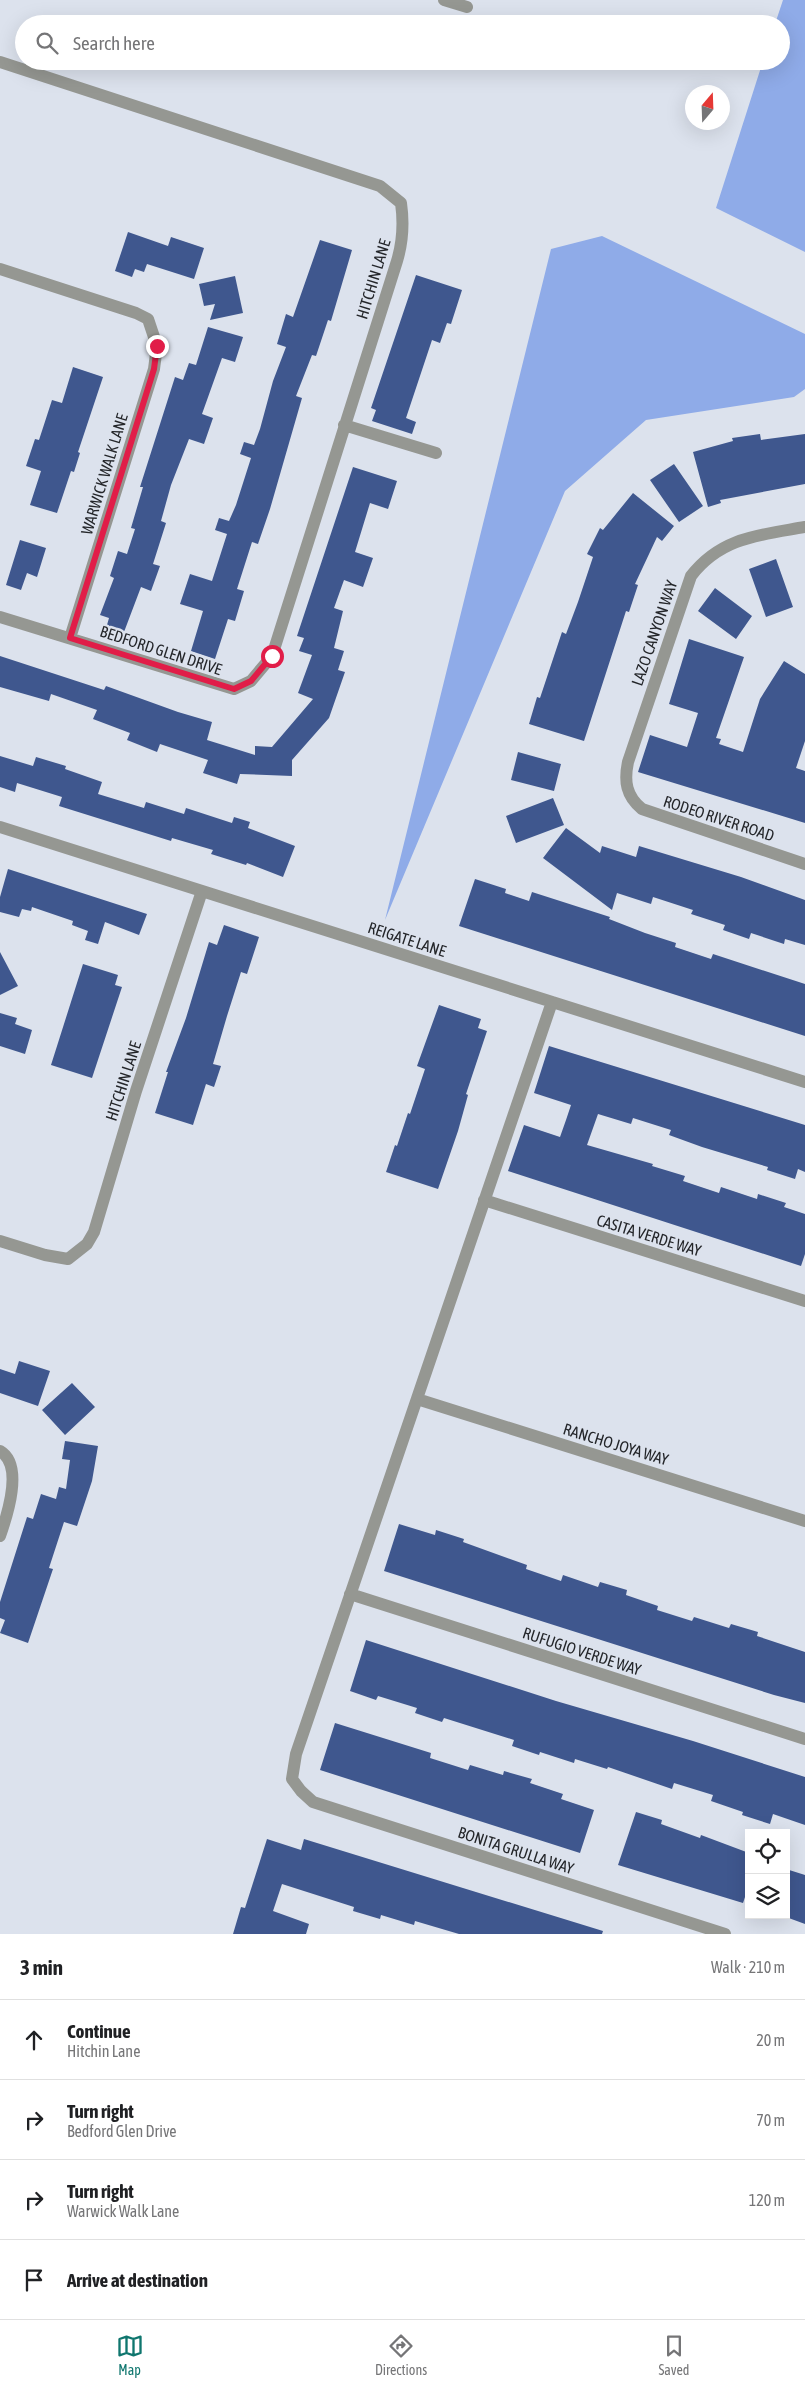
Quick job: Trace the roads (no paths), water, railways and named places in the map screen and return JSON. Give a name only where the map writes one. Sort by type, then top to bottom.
[{"type":"street","points":[[444,0],[467,7]]},
{"type":"street","name":"HITCHIN LANE","points":[[0,62],[15,67]]},
{"type":"street","name":"HITCHIN LANE","points":[[25,70],[352,176],[380,186],[401,202],[403,239],[272,656],[253,678]]},
{"type":"street","name":"WARWICK WALK LANE","points":[[0,269],[136,313],[148,319],[157,346],[154,369],[70,638]]},
{"type":"street","points":[[344,426],[436,453]]},
{"type":"street","name":"LAZO CANYON WAY","points":[[629,796],[626,784],[628,762],[691,576],[700,563],[723,547],[760,535],[805,527]]},
{"type":"street","name":"BEDFORD GLEN DRIVE","points":[[0,616],[178,671],[218,686],[234,689],[253,678]]},
{"type":"street","name":"RODEO RIVER ROAD","points":[[629,796],[634,804],[647,812],[805,864]]},
{"type":"street","name":"REIGATE LANE","points":[[0,827],[805,1082]]},
{"type":"street","name":"HITCHIN LANE","points":[[0,1241],[54,1257],[68,1258],[88,1244],[94,1232],[136,1091],[202,891]]},
{"type":"street","points":[[350,1594],[552,1002]]},
{"type":"street","name":"CASITA VERDE WAY","points":[[484,1200],[805,1301]]},
{"type":"street","name":"RANCHO JOYA WAY","points":[[417,1399],[805,1521]]},
{"type":"street","points":[[0,1451],[5,1454],[12,1471],[12,1492],[0,1536]]},
{"type":"street","name":"RUFUGIO VERDE WAY","points":[[350,1594],[805,1739]]},
{"type":"street","name":"BONITA GRULLA WAY","points":[[350,1594],[296,1754],[292,1779],[313,1802],[725,1934]]},
{"type":"water","points":[[783,0],[805,0],[805,252],[716,208],[760,70],[790,70],[790,15],[778,15]]},
{"type":"water","points":[[602,236],[805,334],[805,389],[794,397],[646,420],[565,491],[385,920],[551,249]]}]
